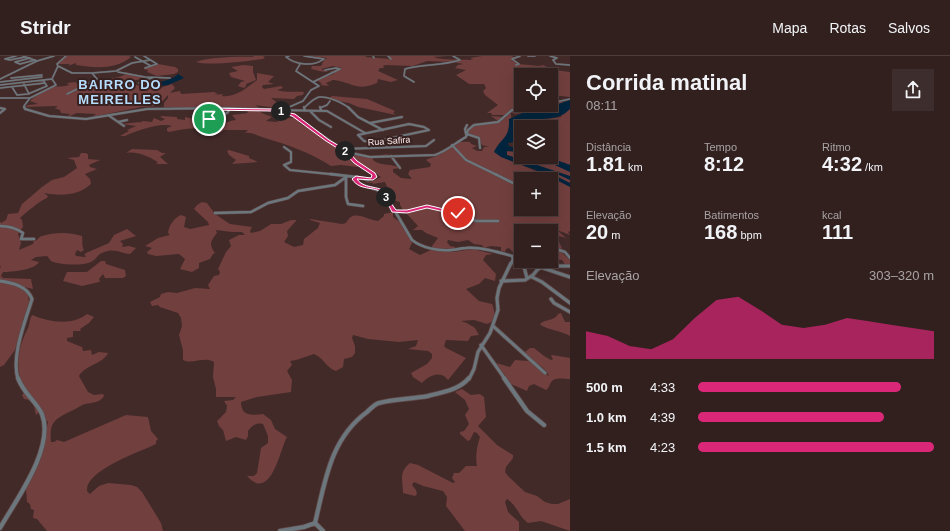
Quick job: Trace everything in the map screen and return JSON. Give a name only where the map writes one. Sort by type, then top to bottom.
[{"type":"street","points":[[16,56],[5,59],[10,60],[24,56],[36,60]]},
{"type":"street","points":[[30,58],[15,62],[20,64],[54,56]]},
{"type":"street","points":[[52,79],[58,66],[57,62],[66,56]]},
{"type":"street","points":[[144,56],[158,64],[145,68]]},
{"type":"street","points":[[289,56],[286,57],[289,60],[300,64],[318,62],[324,59],[304,56]]},
{"type":"street","points":[[388,56],[391,59]]},
{"type":"street","points":[[414,82],[404,76],[405,69],[422,65],[443,65],[460,60],[453,56]]},
{"type":"street","points":[[518,64],[512,59],[520,56]]},
{"type":"street","points":[[528,56],[534,56]]},
{"type":"street","points":[[550,56],[557,58],[553,60],[556,64],[570,65]]},
{"type":"street","points":[[133,63],[131,60],[135,58],[151,66]]},
{"type":"street","points":[[0,79],[36,60]]},
{"type":"street","points":[[58,66],[74,73],[92,73],[121,70],[133,63],[150,60]]},
{"type":"street","points":[[277,110],[290,108],[305,100],[311,90],[319,86],[296,71],[300,64]]},
{"type":"street","points":[[313,82],[340,69],[336,68],[325,70]]},
{"type":"street","points":[[116,71],[129,74],[170,78]]},
{"type":"street","points":[[67,94],[97,80],[92,73]]},
{"type":"street","points":[[0,84],[42,76],[11,78]]},
{"type":"street","points":[[23,86],[25,77]]},
{"type":"street","points":[[139,83],[143,80],[156,77]]},
{"type":"street","points":[[0,84],[52,79]]},
{"type":"street","points":[[0,98],[30,98],[55,86],[56,84],[52,79]]},
{"type":"street","points":[[12,87],[17,95],[29,94],[47,86],[43,80]]},
{"type":"street","points":[[0,88],[45,83]]},
{"type":"street","points":[[35,85],[38,90]]},
{"type":"street","points":[[23,86],[29,94]]},
{"type":"street","points":[[30,98],[24,106],[25,109],[47,115],[86,119],[147,108],[321,110],[327,111],[365,133]]},
{"type":"street","points":[[304,111],[303,108],[317,98],[343,103],[354,112],[358,118],[383,130]]},
{"type":"street","points":[[558,101],[570,98]]},
{"type":"street","points":[[321,110],[320,107],[327,105],[330,100]]},
{"type":"street","points":[[0,108],[5,110],[0,112]]},
{"type":"street","points":[[220,116],[227,113],[231,108]]},
{"type":"street","points":[[205,109],[209,115],[209,119]]},
{"type":"street","points":[[277,110],[296,116],[304,124],[346,152],[355,162],[375,176],[368,180],[356,177],[290,170],[284,165],[291,162],[291,152],[284,147]]},
{"type":"street","points":[[346,152],[370,157],[435,155],[447,151],[452,145],[466,137],[468,130],[475,125],[498,122],[514,110]]},
{"type":"street","points":[[308,111],[331,127]]},
{"type":"street","points":[[108,115],[124,126]]},
{"type":"street","points":[[368,123],[402,117]]},
{"type":"street","points":[[118,122],[127,120]]},
{"type":"street","points":[[412,124],[424,126],[429,129],[373,142],[364,141],[358,135],[383,130],[412,124]]},
{"type":"street","points":[[466,134],[465,129],[467,125]]},
{"type":"street","points":[[466,134],[479,138],[480,148]]},
{"type":"street","name":"Rua Safira","points":[[342,149],[426,146],[434,140]]},
{"type":"street","points":[[452,145],[466,160],[514,184]]},
{"type":"street","points":[[391,156],[400,168]]},
{"type":"street","points":[[346,177],[346,197],[348,204],[363,206]]},
{"type":"street","points":[[215,213],[251,212],[261,206],[288,198],[298,191],[335,185],[346,177]]},
{"type":"street","points":[[315,524],[332,456],[352,425],[368,409],[378,403],[414,399],[462,386],[471,376],[481,346],[493,326],[498,310],[497,295],[502,281],[513,262],[512,256],[476,248],[450,250],[417,244],[412,240],[386,199],[388,197],[385,192],[380,189],[361,185],[356,181],[356,177]]},
{"type":"street","points":[[394,211],[407,211],[427,207],[460,214],[476,221],[498,221]]},
{"type":"street","points":[[448,212],[454,226]]},
{"type":"street","points":[[0,226],[13,227],[20,230],[23,233],[21,239],[34,238]]},
{"type":"street","points":[[559,250],[565,252],[570,258]]},
{"type":"street","points":[[558,266],[570,266]]},
{"type":"street","points":[[525,268],[527,278]]},
{"type":"street","points":[[532,277],[536,270],[542,268],[570,277]]},
{"type":"street","points":[[502,281],[519,281],[532,277],[547,285],[570,303]]},
{"type":"street","points":[[0,281],[24,288],[32,299],[18,352],[16,370],[19,384],[41,411],[44,426],[41,447],[36,459],[28,477],[0,528]]},
{"type":"street","points":[[551,299],[554,303],[570,312]]},
{"type":"street","points":[[493,326],[545,373]]},
{"type":"street","points":[[481,346],[527,411],[544,425]]},
{"type":"street","points":[[280,531],[315,524]]},
{"type":"street","points":[[315,524],[324,531]]},
{"type":"shaded area","points":[[67,56],[131,57],[118,64],[105,67],[83,66],[76,65],[76,63],[68,66],[70,64],[58,64],[59,61]]},
{"type":"shaded area","points":[[252,56],[265,56],[263,57],[265,58],[219,63],[196,62],[215,58],[254,57]]},
{"type":"shaded area","points":[[309,56],[367,56],[365,57],[391,59],[389,56],[447,56],[434,57],[443,59],[470,60],[473,59],[470,58],[482,56],[513,56],[512,57],[522,57],[511,60],[518,64],[543,65],[550,68],[514,68],[514,112],[522,113],[515,114],[511,112],[508,114],[511,114],[512,124],[502,157],[514,162],[514,164],[519,164],[536,171],[514,172],[514,216],[558,216],[558,178],[570,187],[570,231],[568,232],[570,235],[558,230],[558,224],[514,224],[514,253],[509,248],[506,249],[505,252],[501,251],[501,247],[491,246],[484,248],[482,245],[474,244],[468,240],[458,242],[448,240],[447,242],[450,246],[455,247],[455,249],[433,248],[432,246],[438,238],[422,230],[413,230],[418,226],[407,214],[409,212],[403,210],[400,202],[392,200],[387,192],[388,189],[385,182],[373,184],[365,182],[373,181],[381,177],[354,161],[358,167],[341,165],[331,166],[298,149],[253,134],[245,133],[248,130],[224,130],[220,133],[217,131],[204,129],[184,129],[169,132],[167,131],[167,128],[172,126],[161,125],[125,136],[120,136],[129,131],[127,130],[136,126],[121,124],[140,122],[139,123],[143,121],[152,122],[154,118],[161,121],[165,119],[160,117],[162,116],[177,117],[177,119],[185,120],[185,117],[195,119],[198,123],[205,124],[210,128],[216,129],[220,128],[219,124],[236,120],[232,115],[248,113],[247,112],[249,110],[258,110],[272,117],[266,121],[276,122],[286,118],[295,118],[301,124],[316,132],[325,141],[349,153],[351,151],[371,156],[389,154],[383,157],[373,158],[373,160],[380,164],[400,168],[393,169],[393,172],[401,178],[412,179],[408,174],[410,170],[430,167],[431,164],[426,160],[440,154],[458,143],[470,142],[471,144],[477,146],[472,148],[477,151],[482,151],[484,147],[489,147],[482,145],[479,139],[466,131],[471,128],[471,125],[502,121],[502,119],[498,121],[491,116],[503,117],[504,115],[492,115],[491,113],[487,113],[498,105],[485,95],[483,91],[486,88],[484,84],[469,84],[456,75],[466,70],[455,68],[458,65],[463,64],[454,62],[427,61],[413,66],[386,65],[378,71],[398,80],[391,82],[378,79],[377,83],[370,86],[359,87],[334,80],[326,83],[329,86],[320,85],[322,84],[316,79],[334,74],[330,71],[335,71],[337,68],[342,68],[333,66],[321,69],[328,72],[311,69],[312,66],[321,66],[327,58]]},
{"type":"shaded area","points":[[158,64],[175,67],[178,69],[178,72],[174,74],[157,76],[147,72],[148,70],[143,69]]},
{"type":"shaded area","points":[[244,65],[253,66],[253,72],[256,80],[246,84],[244,88],[238,86],[241,82],[245,81],[231,77],[229,73],[238,71],[231,67]]},
{"type":"shaded area","points":[[558,70],[570,72],[570,97],[558,96]]},
{"type":"shaded area","points":[[125,72],[151,78],[129,81],[134,84],[150,88],[160,88],[172,84],[175,88],[170,93],[180,91],[181,94],[214,92],[218,94],[213,95],[232,95],[250,86],[257,80],[257,73],[274,76],[268,82],[274,84],[263,85],[262,87],[264,89],[281,86],[283,88],[277,90],[304,92],[303,95],[297,96],[294,99],[271,98],[279,104],[279,107],[276,108],[255,105],[260,108],[164,107],[164,103],[168,98],[168,95],[158,106],[141,107],[92,117],[96,114],[77,113],[67,117],[70,114],[61,113],[60,110],[54,108],[58,107],[56,106],[25,107],[28,105],[38,104],[30,101],[53,87],[67,86],[69,85],[67,83],[75,82],[78,84],[86,83],[85,86],[78,89],[86,89],[85,88],[96,83],[126,74]]},
{"type":"shaded area","points":[[332,96],[367,99],[395,111],[393,113],[396,115],[327,99]]},
{"type":"shaded area","points":[[569,101],[558,105],[558,102]]},
{"type":"shaded area","points":[[570,109],[570,165],[558,161],[558,120],[539,120],[561,117],[562,112]]},
{"type":"shaded area","points":[[132,149],[157,150],[162,153],[166,153],[160,157],[168,164],[156,164],[158,162],[138,153],[126,153]]},
{"type":"shaded area","points":[[229,150],[249,156],[249,158],[258,162],[232,164],[236,160],[229,155],[227,151]]},
{"type":"shaded area","points":[[506,151],[514,152],[514,158],[507,155]]},
{"type":"shaded area","points":[[81,153],[88,154],[88,159],[100,160],[89,165],[90,167],[97,169],[85,174],[90,179],[91,184],[75,193],[57,195],[44,193],[48,196],[47,198],[20,218],[22,220],[23,227],[18,234],[21,243],[19,250],[33,244],[34,241],[42,236],[67,233],[82,236],[82,245],[84,250],[81,252],[77,250],[75,254],[76,256],[85,257],[86,256],[84,255],[86,253],[109,243],[114,235],[127,229],[136,236],[120,241],[123,244],[122,247],[129,246],[136,248],[130,254],[114,251],[104,252],[99,254],[96,259],[91,262],[82,264],[54,262],[47,256],[36,257],[31,260],[39,262],[33,267],[11,272],[3,272],[1,276],[3,278],[31,279],[33,289],[20,286],[27,292],[29,301],[15,350],[4,365],[0,367],[0,221],[1,223],[6,220],[8,214],[18,213],[22,204],[52,180],[64,177],[77,168],[74,160],[67,158],[79,157]]},
{"type":"shaded area","points":[[531,164],[555,164],[570,170],[570,183],[558,178],[558,172],[546,172],[547,170]]},
{"type":"shaded area","points":[[202,202],[207,203],[215,214],[230,224],[252,227],[250,231],[251,233],[260,231],[271,224],[281,224],[291,220],[296,220],[287,231],[288,236],[284,242],[294,247],[303,245],[304,239],[318,228],[320,223],[310,219],[342,224],[346,223],[353,216],[360,216],[378,221],[384,216],[384,214],[393,212],[393,217],[401,223],[412,243],[409,249],[420,255],[433,249],[453,252],[473,249],[493,254],[486,255],[483,260],[496,274],[495,281],[485,278],[479,284],[466,289],[479,301],[492,304],[494,318],[487,324],[474,320],[461,321],[475,328],[479,335],[471,336],[468,341],[446,340],[444,346],[446,348],[466,358],[448,380],[439,374],[431,376],[422,383],[413,377],[411,373],[427,364],[432,358],[432,354],[428,351],[408,349],[416,346],[418,340],[399,342],[368,339],[353,335],[352,338],[355,346],[355,353],[352,357],[344,359],[343,367],[336,371],[330,368],[321,358],[314,354],[290,361],[292,365],[287,371],[292,380],[291,392],[257,397],[241,402],[245,413],[252,415],[263,414],[271,420],[275,429],[287,437],[278,462],[268,479],[262,483],[255,483],[247,476],[254,476],[257,473],[261,448],[268,443],[268,436],[263,424],[254,425],[248,431],[246,440],[236,437],[226,441],[223,430],[217,421],[226,412],[227,406],[224,401],[233,400],[236,397],[216,397],[213,377],[214,362],[210,360],[191,362],[183,360],[183,350],[179,335],[182,326],[181,318],[178,313],[158,305],[152,306],[150,302],[160,297],[161,294],[168,292],[177,293],[195,288],[210,289],[208,285],[214,276],[219,275],[220,272],[218,269],[226,252],[231,246],[229,240],[239,235],[245,235],[242,232],[216,230],[217,233],[211,243],[215,253],[210,259],[199,263],[199,268],[192,272],[180,269],[185,259],[179,254],[156,256],[148,254],[147,252],[152,248],[145,246],[158,238],[170,235],[168,233],[171,225],[176,218],[181,215],[186,217],[184,227],[190,229],[209,225],[208,222],[194,209]]},
{"type":"shaded area","points":[[558,231],[566,238],[558,237]]},
{"type":"shaded area","points":[[558,242],[562,248],[559,250],[570,260],[570,267],[566,266],[562,260],[558,259]]},
{"type":"shaded area","points":[[101,261],[105,261],[106,264],[125,270],[126,276],[123,278],[105,278],[103,274],[99,279],[99,282],[82,286],[63,281],[67,272],[87,272]]},
{"type":"shaded area","points":[[561,313],[565,322],[570,322],[570,336],[540,324],[544,321],[555,318]]},
{"type":"shaded area","points":[[87,314],[94,317],[89,323],[80,329],[81,331],[73,331],[73,337],[67,338],[67,341],[82,347],[83,351],[91,350],[92,355],[99,352],[108,353],[106,357],[85,369],[79,376],[88,392],[94,395],[103,394],[104,396],[99,401],[83,405],[57,419],[52,426],[51,442],[57,440],[64,442],[126,415],[148,417],[151,431],[158,439],[156,444],[104,469],[89,483],[87,491],[90,494],[99,486],[108,483],[137,487],[142,492],[161,523],[163,531],[47,531],[37,519],[33,518],[34,510],[31,509],[30,504],[27,502],[26,489],[41,449],[48,422],[39,412],[36,415],[32,402],[24,399],[22,395],[24,393],[21,385],[18,361],[23,338],[32,315],[60,322],[81,318]]},
{"type":"shaded area","points":[[530,348],[534,348],[551,360],[553,359],[551,356],[552,355],[570,358],[570,379],[554,380],[546,390],[534,384],[529,386],[527,391],[511,384],[496,363],[510,367],[515,360],[529,361],[549,376],[545,369],[531,359],[525,352]]},
{"type":"shaded area","points":[[462,389],[471,395],[480,394],[484,397],[486,417],[478,426],[497,445],[513,455],[513,458],[506,467],[505,472],[508,476],[525,492],[537,496],[545,502],[558,504],[570,499],[570,531],[541,521],[528,523],[522,518],[513,504],[507,499],[505,502],[508,512],[519,522],[519,531],[465,531],[446,506],[447,497],[443,491],[414,482],[412,485],[416,490],[417,494],[415,496],[403,493],[403,473],[410,463],[418,465],[453,483],[455,482],[452,478],[454,473],[459,473],[466,466],[477,466],[476,459],[480,437],[474,432],[468,441],[460,434],[460,432],[464,431],[469,424],[465,415],[469,409],[465,400],[455,392]]},
{"type":"water","points":[[178,74],[184,78],[168,85],[149,87],[154,84],[153,82],[167,80]]},
{"type":"water","points":[[570,100],[570,109],[563,115],[553,118],[514,120],[514,142],[508,143],[509,146],[514,148],[514,152],[507,151],[507,155],[514,157],[514,162],[501,157],[494,152],[507,134],[509,119],[529,112],[558,112],[558,104]]},
{"type":"water","points":[[558,161],[570,165],[570,172],[552,164],[558,164]]},
{"type":"water","points":[[520,164],[534,164],[558,172],[541,172]]},
{"type":"water","points":[[558,172],[570,176],[570,180],[558,174]]},
{"type":"water","points":[[558,177],[570,183],[570,187],[558,181]]},
{"type":"district","name":"BAIRRO DO MEIRELLES","points":[[120,92]]},
{"type":"route","points":[[209,119],[209,115],[205,109],[226,108],[247,110],[279,110],[296,116],[304,124],[317,131],[328,141],[346,152],[360,166],[374,174],[375,176],[372,179],[356,177],[355,179],[362,186],[380,189],[385,192],[388,197],[386,199],[394,211],[400,212],[427,207],[458,213]]}]
